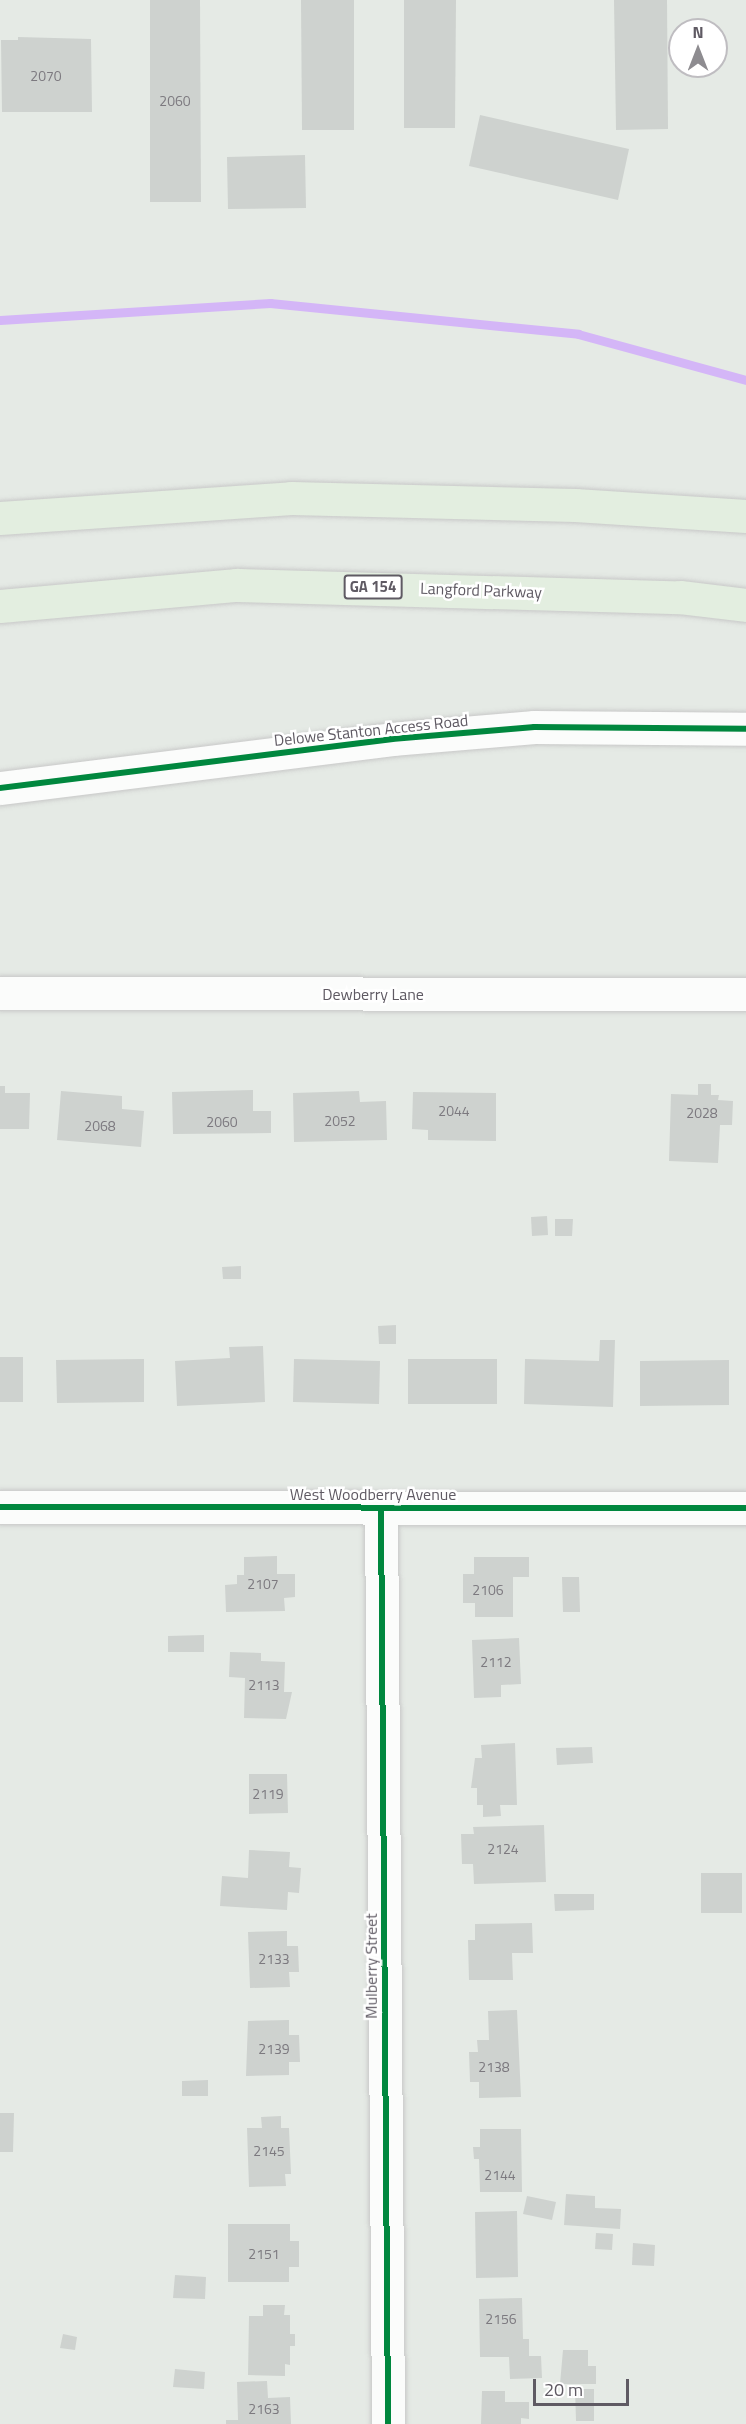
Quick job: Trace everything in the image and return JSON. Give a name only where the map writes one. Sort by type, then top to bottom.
[{"type":"highway","points":[[0,518],[291,498],[575,505],[746,516]]},
{"type":"highway","name":"Langford Parkway","points":[[0,606],[237,585],[680,597],[746,605]]},
{"type":"street","name":"Delowe Stanton Access Road","points":[[0,788],[392,739],[534,727],[746,729]]},
{"type":"street","name":"Dewberry Lane","points":[[0,993],[746,994]]},
{"type":"street","name":"West Woodberry Avenue","points":[[0,1507],[746,1508]]},
{"type":"street","name":"Mulberry Street","points":[[381,1508],[388,2424]]},
{"type":"building","points":[[150,0],[200,0],[201,202],[150,202]]},
{"type":"building","points":[[301,0],[354,0],[354,130],[302,130]]},
{"type":"building","points":[[404,0],[456,0],[455,128],[404,128]]},
{"type":"building","points":[[614,0],[667,0],[668,129],[616,130]]},
{"type":"building","points":[[18,37],[91,39],[92,112],[2,112],[1,40],[18,40]]},
{"type":"building","points":[[480,115],[629,149],[618,200],[469,166]]},
{"type":"building","points":[[305,155],[306,208],[228,209],[227,157]]},
{"type":"building","points":[[698,1084],[711,1084],[711,1095],[719,1095],[718,1100],[733,1101],[732,1125],[720,1125],[718,1163],[669,1161],[671,1094],[698,1095]]},
{"type":"building","points":[[0,1086],[5,1086],[5,1093],[30,1093],[29,1129],[0,1129]]},
{"type":"building","points":[[253,1090],[253,1111],[271,1111],[271,1133],[173,1134],[172,1092]]},
{"type":"building","points":[[61,1091],[122,1096],[122,1109],[144,1111],[141,1147],[57,1140]]},
{"type":"building","points":[[359,1091],[360,1102],[386,1101],[387,1140],[294,1142],[293,1093]]},
{"type":"building","points":[[413,1092],[496,1093],[496,1141],[428,1140],[428,1130],[412,1129]]},
{"type":"building","points":[[547,1216],[548,1235],[532,1236],[531,1217]]},
{"type":"building","points":[[555,1219],[573,1219],[572,1236],[555,1236]]},
{"type":"building","points":[[241,1266],[241,1279],[223,1279],[222,1267]]},
{"type":"building","points":[[396,1325],[396,1344],[379,1344],[378,1326]]},
{"type":"building","points":[[600,1340],[615,1340],[613,1407],[524,1404],[525,1359],[599,1361]]},
{"type":"building","points":[[263,1346],[265,1402],[177,1406],[175,1361],[230,1358],[229,1347]]},
{"type":"building","points":[[0,1357],[23,1357],[23,1402],[0,1402]]},
{"type":"building","points":[[144,1359],[144,1402],[57,1403],[56,1360]]},
{"type":"building","points":[[294,1359],[380,1361],[379,1404],[293,1402]]},
{"type":"building","points":[[408,1359],[497,1359],[497,1404],[408,1404]]},
{"type":"building","points":[[729,1360],[729,1405],[640,1406],[640,1361]]},
{"type":"building","points":[[277,1556],[277,1574],[295,1574],[295,1597],[284,1598],[285,1611],[226,1612],[225,1585],[237,1584],[237,1575],[244,1575],[244,1557]]},
{"type":"building","points":[[474,1557],[529,1557],[529,1577],[513,1577],[513,1617],[475,1617],[475,1603],[463,1603],[463,1574],[474,1574]]},
{"type":"building","points":[[562,1577],[579,1577],[580,1612],[563,1612]]},
{"type":"building","points":[[204,1635],[204,1652],[168,1652],[168,1636]]},
{"type":"building","points":[[519,1638],[521,1684],[501,1685],[501,1697],[474,1698],[472,1640]]},
{"type":"building","points":[[230,1652],[261,1653],[261,1661],[285,1662],[284,1692],[292,1692],[286,1719],[244,1718],[245,1678],[229,1677]]},
{"type":"building","points":[[515,1743],[517,1805],[500,1805],[501,1816],[483,1817],[483,1805],[477,1805],[477,1788],[471,1788],[475,1758],[482,1758],[481,1745]]},
{"type":"building","points":[[592,1747],[593,1763],[557,1765],[556,1748]]},
{"type":"building","points":[[249,1774],[287,1774],[288,1813],[249,1814]]},
{"type":"building","points":[[544,1825],[546,1882],[474,1884],[473,1864],[462,1864],[461,1834],[474,1834],[473,1827]]},
{"type":"building","points":[[249,1850],[290,1852],[289,1867],[301,1868],[299,1893],[288,1892],[287,1910],[220,1906],[222,1876],[248,1878]]},
{"type":"building","points":[[701,1873],[742,1873],[742,1913],[701,1913]]},
{"type":"building","points":[[554,1894],[594,1894],[594,1910],[555,1911]]},
{"type":"building","points":[[532,1923],[533,1953],[512,1953],[513,1980],[469,1980],[468,1940],[475,1940],[475,1924]]},
{"type":"building","points":[[287,1931],[287,1946],[298,1946],[299,1972],[289,1972],[290,1987],[250,1988],[248,1932]]},
{"type":"building","points":[[517,2010],[521,2097],[479,2098],[479,2082],[470,2082],[469,2052],[478,2052],[477,2040],[489,2040],[488,2011]]},
{"type":"building","points":[[289,2020],[289,2035],[299,2035],[300,2062],[289,2062],[289,2075],[246,2076],[248,2021]]},
{"type":"building","points":[[208,2080],[208,2096],[182,2096],[182,2081]]},
{"type":"building","points":[[0,2113],[14,2113],[13,2152],[0,2152]]},
{"type":"building","points":[[281,2116],[281,2128],[289,2128],[291,2174],[285,2174],[286,2186],[249,2187],[247,2128],[262,2128],[261,2117]]},
{"type":"building","points":[[480,2129],[521,2129],[522,2192],[480,2192],[479,2159],[474,2159],[473,2147],[480,2147]]},
{"type":"building","points":[[566,2194],[595,2196],[595,2208],[621,2209],[620,2229],[564,2225]]},
{"type":"building","points":[[527,2196],[556,2202],[552,2220],[523,2214]]},
{"type":"building","points":[[517,2211],[518,2277],[476,2278],[475,2212]]},
{"type":"building","points":[[228,2224],[290,2224],[290,2241],[299,2241],[299,2267],[289,2267],[289,2282],[228,2282]]},
{"type":"building","points":[[596,2233],[613,2234],[612,2250],[595,2249]]},
{"type":"building","points":[[633,2243],[655,2245],[654,2266],[632,2265]]},
{"type":"building","points":[[175,2275],[206,2277],[205,2299],[173,2298]]},
{"type":"building","points":[[522,2298],[523,2339],[529,2339],[529,2356],[541,2356],[542,2378],[510,2379],[509,2357],[480,2357],[479,2299]]},
{"type":"building","points":[[263,2305],[285,2305],[284,2315],[290,2315],[290,2334],[295,2334],[295,2346],[290,2346],[290,2365],[285,2364],[285,2376],[248,2375],[249,2316],[263,2316]]},
{"type":"building","points":[[63,2334],[77,2337],[75,2350],[60,2348]]},
{"type":"building","points":[[563,2350],[588,2350],[588,2366],[596,2366],[596,2384],[560,2384]]},
{"type":"building","points":[[175,2369],[205,2372],[204,2389],[173,2387]]},
{"type":"building","points":[[267,2381],[268,2398],[290,2397],[291,2424],[226,2424],[226,2420],[238,2420],[237,2382]]},
{"type":"building","points":[[575,2389],[594,2389],[594,2421],[576,2421]]},
{"type":"building","points":[[482,2391],[505,2391],[505,2402],[529,2402],[529,2419],[521,2418],[521,2424],[481,2424]]},
{"type":"waterway","points":[[0,320],[270,303],[578,334],[746,380]]},
{"type":"cycle path","points":[[0,788],[392,739],[534,727],[746,729]]},
{"type":"cycle path","points":[[0,1507],[746,1508]]},
{"type":"cycle path","points":[[381,1508],[388,2424]]}]
